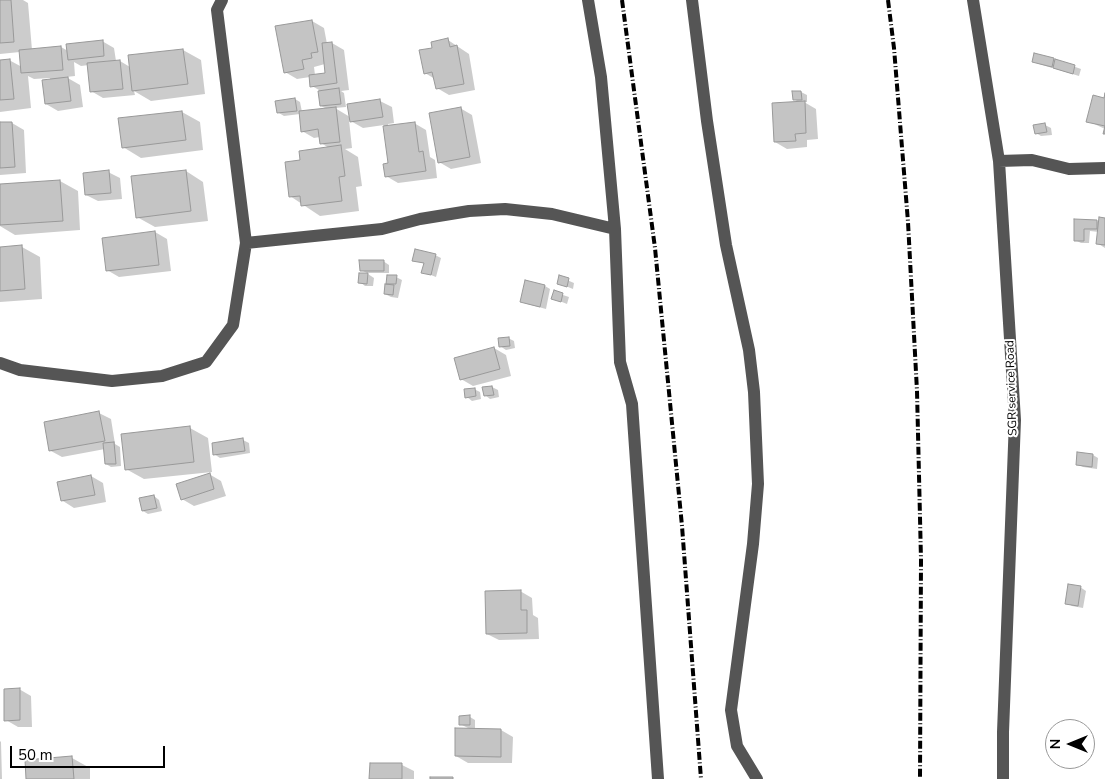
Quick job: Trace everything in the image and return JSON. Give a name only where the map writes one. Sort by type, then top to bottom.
[{"type":"street","points":[[0,363],[20,370],[112,381],[162,376],[206,362],[233,325],[246,243],[218,10],[222,0]]},
{"type":"street","points":[[588,0],[601,77],[614,229],[620,362],[632,404],[658,779]]},
{"type":"street","points":[[692,0],[707,121],[726,245],[749,350],[754,392],[758,484],[753,544],[731,710],[737,746],[757,779]]},
{"type":"street","name":"SGR service Road","points":[[973,0],[999,161],[1016,420],[1003,732],[1003,779]]},
{"type":"street","points":[[999,161],[1032,160],[1069,169],[1105,168]]},
{"type":"street","points":[[246,243],[382,229],[420,219],[505,209],[552,214],[614,229]]},
{"type":"building","points":[[0,0],[11,0],[14,42],[0,43]]},
{"type":"building","points":[[312,20],[318,52],[311,53],[312,58],[302,60],[304,69],[284,73],[275,26]]},
{"type":"building","points":[[448,38],[450,47],[457,45],[464,84],[436,89],[432,72],[424,74],[419,50],[432,48],[431,42]]},
{"type":"building","points":[[103,40],[104,56],[68,60],[66,44]]},
{"type":"building","points":[[332,42],[337,83],[310,87],[309,75],[325,73],[322,43]]},
{"type":"building","points":[[61,46],[63,70],[21,73],[19,50]]},
{"type":"building","points":[[183,49],[188,84],[132,91],[128,55]]},
{"type":"building","points":[[1034,53],[1054,58],[1052,67],[1032,62]]},
{"type":"building","points":[[10,59],[14,99],[0,100],[0,60]]},
{"type":"building","points":[[1055,59],[1075,65],[1073,74],[1053,68]]},
{"type":"building","points":[[120,60],[123,89],[90,92],[87,63]]},
{"type":"building","points":[[68,77],[71,101],[45,104],[42,80]]},
{"type":"building","points":[[339,88],[341,104],[320,106],[318,91]]},
{"type":"building","points":[[792,91],[801,91],[802,100],[793,100]]},
{"type":"building","points":[[1105,93],[1105,126],[1086,122],[1093,95],[1104,98]]},
{"type":"building","points":[[295,98],[297,111],[277,113],[275,101]]},
{"type":"building","points":[[380,99],[383,117],[350,122],[347,104]]},
{"type":"building","points":[[805,101],[806,133],[795,134],[796,141],[774,142],[772,103]]},
{"type":"building","points":[[336,107],[340,142],[320,144],[318,129],[301,132],[299,111]]},
{"type":"building","points":[[461,107],[470,157],[438,163],[429,113]]},
{"type":"building","points":[[182,111],[186,140],[122,148],[118,118]]},
{"type":"building","points":[[0,122],[12,122],[15,167],[0,168]]},
{"type":"building","points":[[415,122],[419,152],[423,151],[426,171],[385,177],[383,164],[388,163],[383,126]]},
{"type":"building","points":[[1045,123],[1047,132],[1035,134],[1033,125]]},
{"type":"building","points":[[341,145],[345,176],[339,177],[342,201],[301,206],[300,196],[289,197],[285,162],[300,160],[299,151]]},
{"type":"building","points":[[109,170],[111,193],[85,195],[83,173]]},
{"type":"building","points":[[186,170],[191,211],[136,218],[131,176]]},
{"type":"building","points":[[60,180],[63,221],[0,225],[0,184]]},
{"type":"building","points":[[1099,217],[1105,218],[1105,245],[1096,244]]},
{"type":"building","points":[[1074,219],[1097,220],[1097,229],[1084,229],[1084,241],[1074,241]]},
{"type":"building","points":[[155,231],[159,265],[106,271],[102,238]]},
{"type":"building","points":[[22,245],[25,289],[0,291],[0,247]]},
{"type":"building","points":[[415,249],[436,254],[431,275],[421,273],[424,263],[412,261]]},
{"type":"building","points":[[359,260],[384,260],[384,271],[360,271]]},
{"type":"building","points":[[359,273],[368,273],[367,284],[358,283]]},
{"type":"building","points":[[387,275],[397,275],[396,284],[386,284]]},
{"type":"building","points":[[559,275],[569,278],[567,287],[557,284]]},
{"type":"building","points":[[525,280],[545,285],[540,307],[520,302]]},
{"type":"building","points":[[385,284],[394,285],[393,295],[384,294]]},
{"type":"building","points":[[554,290],[563,293],[561,302],[551,299]]},
{"type":"building","points":[[509,337],[510,346],[499,347],[498,338]]},
{"type":"building","points":[[494,347],[500,369],[460,380],[454,358]]},
{"type":"building","points":[[492,386],[494,395],[484,396],[482,387]]},
{"type":"building","points":[[475,388],[476,396],[465,398],[464,389]]},
{"type":"building","points":[[99,411],[105,441],[49,451],[44,422]]},
{"type":"building","points":[[190,426],[194,462],[125,470],[121,434]]},
{"type":"building","points":[[243,438],[245,451],[213,455],[212,443]]},
{"type":"building","points":[[114,442],[116,464],[105,464],[103,443]]},
{"type":"building","points":[[1077,452],[1093,454],[1092,467],[1076,465]]},
{"type":"building","points":[[210,473],[214,489],[181,500],[176,484]]},
{"type":"building","points":[[91,475],[95,495],[61,501],[57,482]]},
{"type":"building","points":[[154,495],[157,508],[142,511],[139,498]]},
{"type":"building","points":[[1068,584],[1081,586],[1078,606],[1065,604]]},
{"type":"building","points":[[521,590],[521,610],[527,610],[527,633],[486,634],[485,591]]},
{"type":"building","points":[[20,688],[20,720],[4,721],[4,689]]},
{"type":"building","points":[[470,715],[470,725],[459,725],[459,716]]},
{"type":"building","points":[[455,728],[501,729],[501,757],[455,756]]},
{"type":"building","points":[[72,756],[74,779],[26,779],[25,760]]},
{"type":"building","points":[[370,763],[402,763],[402,779],[369,779]]},
{"type":"building","points":[[430,777],[453,777],[453,779],[430,779]]},
{"type":"railway","points":[[622,0],[655,248],[682,526],[701,779]]},
{"type":"railway","points":[[888,0],[894,48],[908,222],[917,391],[921,560],[920,779]]}]
